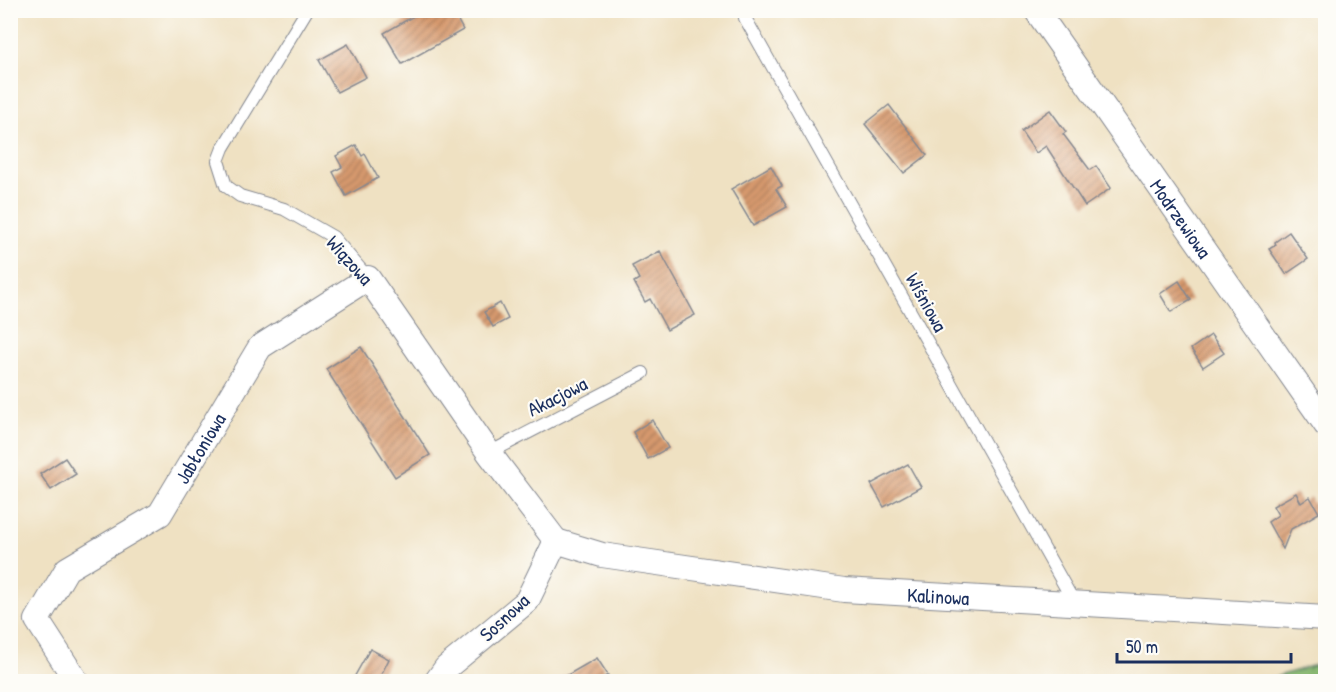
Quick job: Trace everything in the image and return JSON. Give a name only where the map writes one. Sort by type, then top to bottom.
[{"type":"street","name":"Modrzewiowa","points":[[1036,10],[1326,425]]},
{"type":"street","name":"Wiązowa","points":[[368,278],[489,453],[556,541]]},
{"type":"street","name":"Jabłoniowa","points":[[77,681],[37,620],[67,568],[160,514],[261,347],[368,278]]},
{"type":"street","name":"Kalinowa","points":[[556,541],[602,555],[844,590],[1326,618]]},
{"type":"street","name":"Sosnowa","points":[[446,677],[527,601],[556,541]]},
{"type":"lane","name":"Wiązowa","points":[[307,10],[223,148],[218,161],[220,172],[226,186],[240,196],[284,209],[333,237],[368,278]]},
{"type":"lane","name":"Wiśniowa","points":[[745,18],[1075,604]]},
{"type":"lane","name":"Akacjowa","points":[[489,453],[643,374]]},
{"type":"green space","points":[[1325,662],[1325,681],[1262,681]]},
{"type":"building","points":[[424,10],[452,10],[463,30],[402,64],[384,33]]},
{"type":"building","points":[[348,44],[366,77],[337,92],[319,60]]},
{"type":"building","points":[[889,105],[927,155],[904,173],[865,124]]},
{"type":"building","points":[[1050,110],[1066,132],[1063,134],[1090,170],[1096,166],[1111,188],[1085,206],[1046,146],[1036,153],[1021,131]]},
{"type":"building","points":[[356,145],[362,156],[365,154],[378,178],[346,196],[333,172],[342,167],[336,156]]},
{"type":"building","points":[[771,166],[782,186],[776,189],[787,207],[753,226],[731,189]]},
{"type":"building","points":[[1289,232],[1308,259],[1286,274],[1269,249]]},
{"type":"building","points":[[660,251],[695,315],[667,330],[650,299],[645,302],[634,282],[639,279],[632,266]]},
{"type":"building","points":[[1179,281],[1191,300],[1171,312],[1160,294]]},
{"type":"building","points":[[500,303],[508,319],[493,327],[484,312]]},
{"type":"building","points":[[1211,335],[1224,353],[1203,367],[1191,349]]},
{"type":"building","points":[[361,347],[430,455],[395,477],[326,369]]},
{"type":"building","points":[[652,420],[668,448],[648,459],[633,432]]},
{"type":"building","points":[[65,458],[76,474],[51,490],[40,474]]},
{"type":"building","points":[[908,464],[921,487],[884,507],[871,484]]},
{"type":"building","points":[[1296,493],[1301,503],[1310,497],[1319,513],[1291,529],[1283,549],[1268,522],[1278,515],[1273,506]]},
{"type":"building","points":[[370,649],[389,659],[378,681],[352,681]]},
{"type":"building","points":[[597,658],[608,675],[598,681],[557,681]]}]
